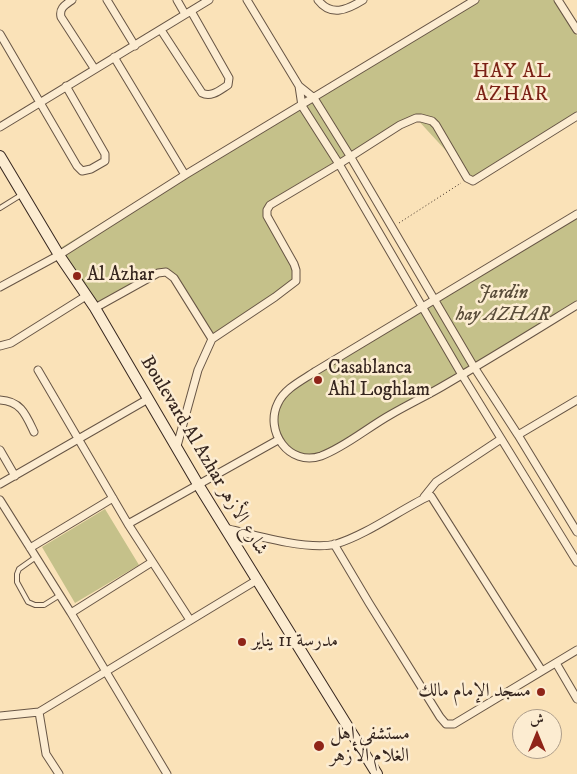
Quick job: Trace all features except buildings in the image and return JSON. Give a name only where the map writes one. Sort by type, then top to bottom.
[{"type":"main road","name":"Boulevard Al Azhar شارع الأزهر","points":[[0,156],[60,255],[95,308],[199,486],[378,774]]},
{"type":"street","points":[[72,0],[62,8],[60,12],[61,17],[94,68]]},
{"type":"street","points":[[107,0],[135,46]]},
{"type":"street","points":[[161,30],[204,95],[212,95],[228,85],[229,78],[188,13],[177,0]]},
{"type":"street","points":[[0,127],[94,68],[135,46],[209,0]]},
{"type":"street","points":[[247,0],[299,86],[314,98],[350,156],[474,367],[577,532]]},
{"type":"street","points":[[318,0],[324,7],[333,11],[349,8],[363,0]]},
{"type":"street","points":[[0,287],[60,255],[185,175],[475,0]]},
{"type":"street","points":[[558,0],[577,30]]},
{"type":"street","points":[[0,34],[80,170],[87,170],[105,161],[105,154],[66,86]]},
{"type":"street","points":[[114,58],[185,175]]},
{"type":"street","points":[[299,86],[302,106],[339,164],[462,375],[577,562]]},
{"type":"street","points":[[177,446],[198,370],[212,339],[281,294],[296,280],[296,270],[268,218],[267,210],[270,205],[339,164],[400,124],[416,118],[427,119],[436,124],[467,178],[476,180],[577,116]]},
{"type":"street","points":[[577,214],[316,371],[288,390],[282,396],[275,410],[274,421],[278,440],[292,454],[310,458],[321,456],[462,375],[577,305]]},
{"type":"street","points":[[95,308],[158,273],[166,272],[174,278],[212,339]]},
{"type":"street","points":[[0,346],[11,343],[86,296]]},
{"type":"street","points":[[38,370],[128,524],[190,620]]},
{"type":"street","points":[[0,484],[80,440],[148,399]]},
{"type":"street","points":[[0,400],[9,400],[20,407],[34,432]]},
{"type":"street","points":[[518,435],[577,400]]},
{"type":"street","points":[[424,498],[436,482],[501,439]]},
{"type":"street","points":[[128,524],[199,486],[278,440]]},
{"type":"street","points":[[0,450],[15,476]]},
{"type":"street","points":[[225,528],[304,545],[334,544],[363,532],[424,498],[429,496],[434,498],[542,672]]},
{"type":"street","points":[[30,548],[113,498]]},
{"type":"street","points":[[0,500],[71,612],[166,774]]},
{"type":"street","points":[[334,544],[446,724],[454,724],[577,650]]},
{"type":"street","points":[[71,612],[152,562]]},
{"type":"street","points":[[0,716],[39,712],[257,580]]},
{"type":"street","points":[[556,662],[577,699]]},
{"type":"street","points":[[39,712],[46,754],[59,774]]},
{"type":"lane","points":[[0,208],[23,194]]},
{"type":"lane","points":[[36,557],[19,569],[17,574],[17,582],[28,602],[35,605],[44,605],[60,595]]},
{"type":"path","points":[[392,228],[467,178]]},
{"type":"green space","points":[[472,0],[556,0],[577,36],[577,116],[471,178],[416,118],[348,154],[284,192],[268,205],[296,281],[212,339],[164,268],[92,308],[57,250],[308,97],[330,125],[314,98]]},
{"type":"green space","name":"Jardin hay AZHAR","points":[[577,214],[577,303],[327,455],[300,455],[289,450],[276,440],[273,419],[281,398],[296,385]]},
{"type":"green space","points":[[105,509],[139,565],[75,603],[42,547]]},
{"type":"place","name":"Al Azhar","points":[[77,276]]},
{"type":"place","name":"Casablanca Ahl Loghlam","points":[[318,380]]},
{"type":"place","name":"مدرسة 11 يناير","points":[[242,642]]},
{"type":"place","name":"مسجد الإمام مالك","points":[[541,692]]},
{"type":"place","name":"مستشفى اهل الغلام الأزهر","points":[[319,746]]},
{"type":"district","name":"HAY AL AZHAR","points":[[512,84]]}]
